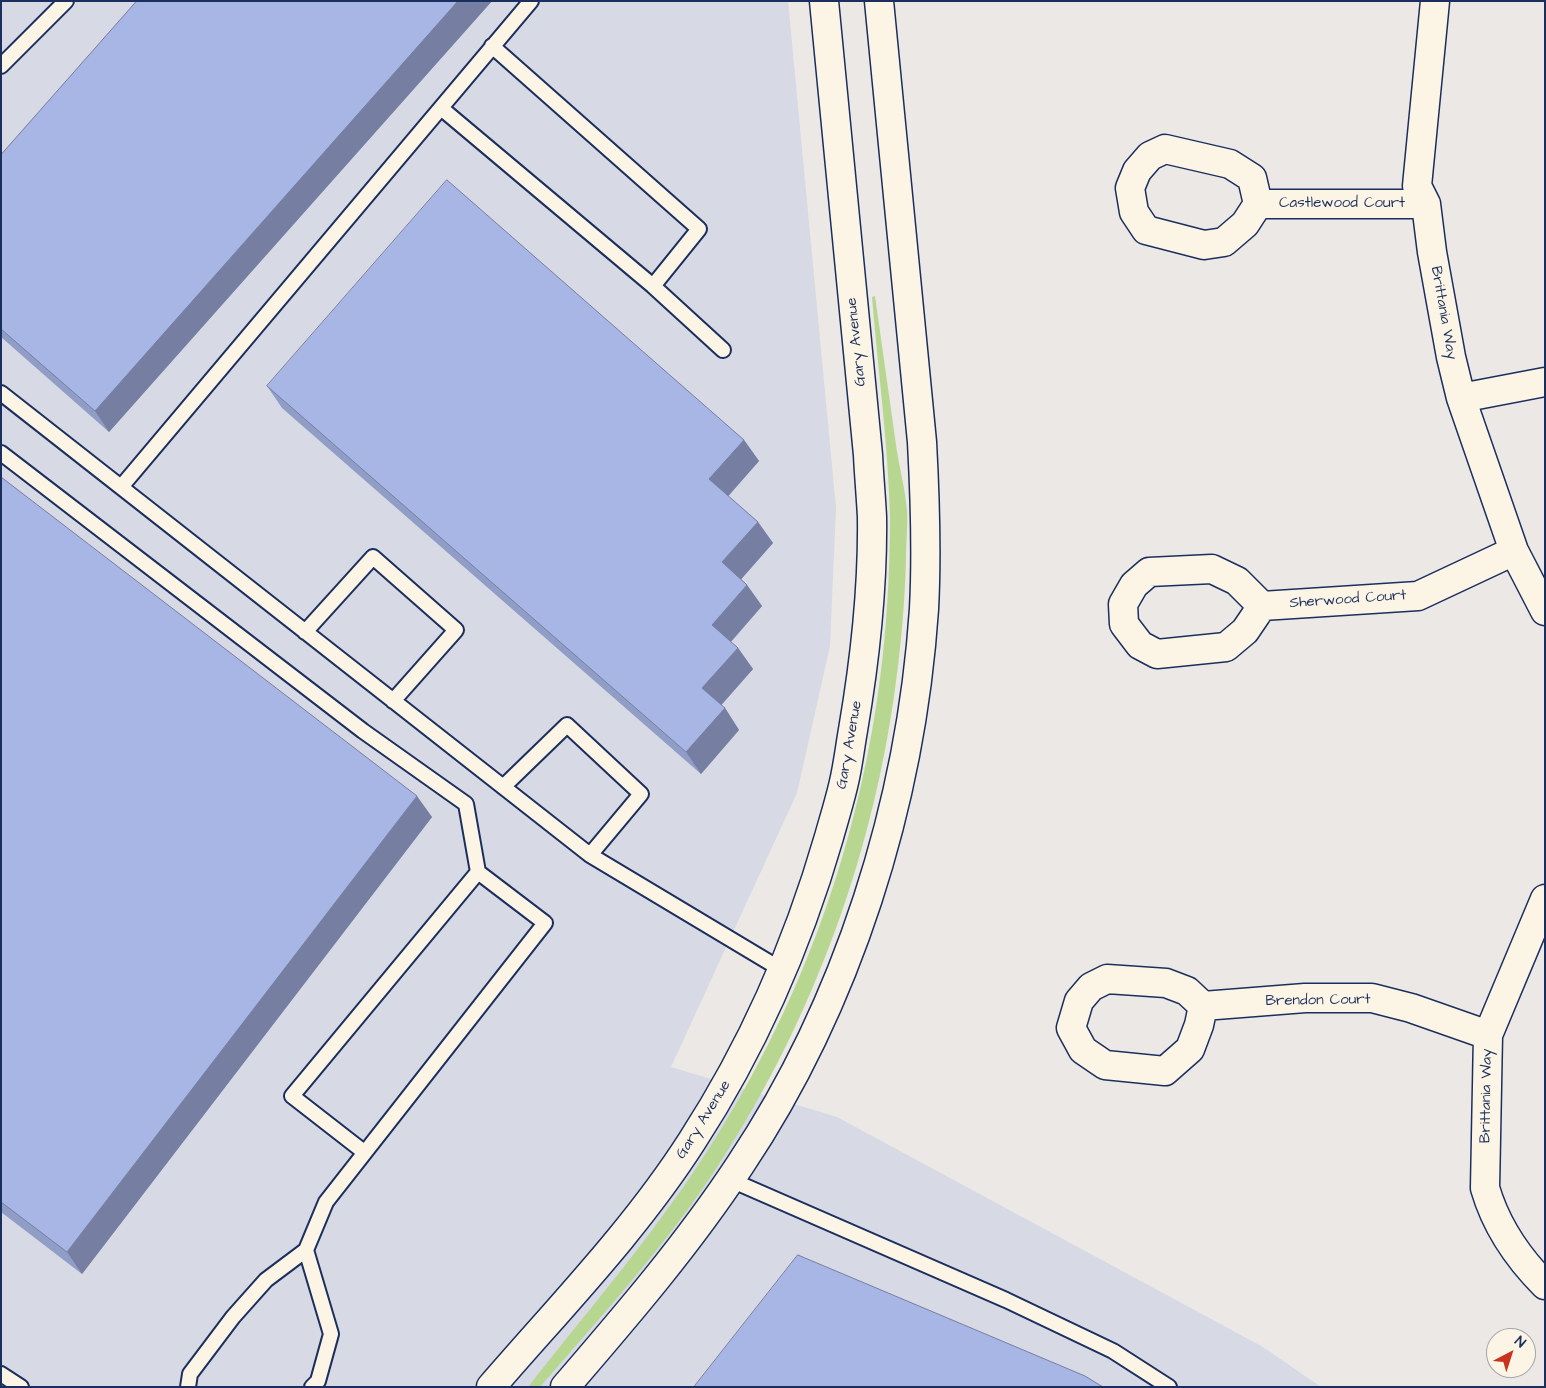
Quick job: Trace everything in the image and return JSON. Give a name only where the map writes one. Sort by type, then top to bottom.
[{"type":"main road","name":"Gary Avenue","points":[[491,1387],[656,1194],[734,1071],[760,1021],[782,970],[816,879],[844,782],[865,653],[872,516],[868,455],[824,1]]},
{"type":"main road","points":[[565,1387],[682,1249],[731,1180],[778,1104],[806,1051],[844,963],[864,909],[892,813],[903,763],[919,660],[924,610],[926,553],[922,442],[879,1]]},
{"type":"main road","name":"Brittania Way","points":[[1435,1],[1417,186],[1426,204],[1432,252],[1449,348],[1461,398],[1514,551],[1545,611]]},
{"type":"main road","name":"Castlewood Court","points":[[1165,149],[1230,164],[1252,178],[1258,204],[1245,224],[1224,242],[1204,245],[1146,230],[1134,212],[1130,188],[1137,172],[1150,156],[1165,149]]},
{"type":"main road","name":"Castlewood Court","points":[[1258,204],[1426,204]]},
{"type":"main road","points":[[1461,398],[1545,382]]},
{"type":"main road","name":"Sherwood Court","points":[[1262,606],[1418,596],[1514,551]]},
{"type":"main road","points":[[1212,569],[1237,581],[1262,606],[1244,631],[1226,647],[1157,654],[1140,645],[1124,624],[1124,604],[1134,585],[1149,572],[1212,569]]},
{"type":"main road","name":"Brittania Way","points":[[1545,899],[1488,1035],[1485,1188],[1491,1208],[1513,1249],[1545,1285]]},
{"type":"main road","points":[[1107,979],[1166,983],[1187,991],[1203,1006],[1199,1025],[1190,1049],[1165,1071],[1105,1065],[1083,1050],[1071,1028],[1079,1002],[1091,987],[1107,979]]},
{"type":"main road","name":"Brendon Court","points":[[1203,1006],[1306,998],[1372,998],[1411,1008],[1488,1035]]},
{"type":"lane","points":[[1,66],[66,1]]},
{"type":"lane","points":[[121,487],[531,1]]},
{"type":"lane","points":[[492,46],[699,229],[653,286]]},
{"type":"lane","points":[[441,108],[653,286],[723,350]]},
{"type":"lane","points":[[1,394],[590,855],[782,970]]},
{"type":"lane","points":[[1,453],[363,731],[466,804],[478,872],[545,923],[326,1202],[306,1250],[266,1280],[233,1317],[190,1374],[188,1387]]},
{"type":"lane","points":[[305,632],[373,557],[456,630],[392,701]]},
{"type":"lane","points":[[504,787],[567,725],[641,794],[590,855]]},
{"type":"lane","points":[[364,1152],[292,1096],[478,872]]},
{"type":"lane","points":[[731,1180],[1006,1300],[1113,1351],[1169,1387]]},
{"type":"lane","points":[[306,1250],[331,1334],[318,1381],[312,1387]]},
{"type":"lane","points":[[1,1374],[21,1387]]},
{"type":"shaded area","points":[[1,1],[788,1],[836,508],[830,646],[797,793],[671,1067],[837,1117],[1263,1347],[1321,1387],[1,1387]]},
{"type":"green space","points":[[875,296],[907,510],[904,607],[895,689],[884,754],[870,819],[852,882],[830,944],[805,1005],[777,1064],[745,1122],[710,1178],[650,1259],[540,1387],[528,1387],[651,1232],[718,1134],[753,1073],[784,1011],[812,946],[835,880],[854,813],[869,745],[880,676],[887,606],[889,489],[872,297]]},
{"type":"building","points":[[137,1],[458,1],[95,411],[1,329],[1,155]]},
{"type":"building","points":[[447,180],[744,440],[709,479],[758,522],[722,562],[747,585],[712,625],[738,648],[702,688],[725,708],[686,752],[267,386]]},
{"type":"building","points":[[1,477],[417,796],[67,1252],[1,1202]]},
{"type":"building","points":[[798,1255],[1085,1376],[1103,1387],[694,1387]]}]
